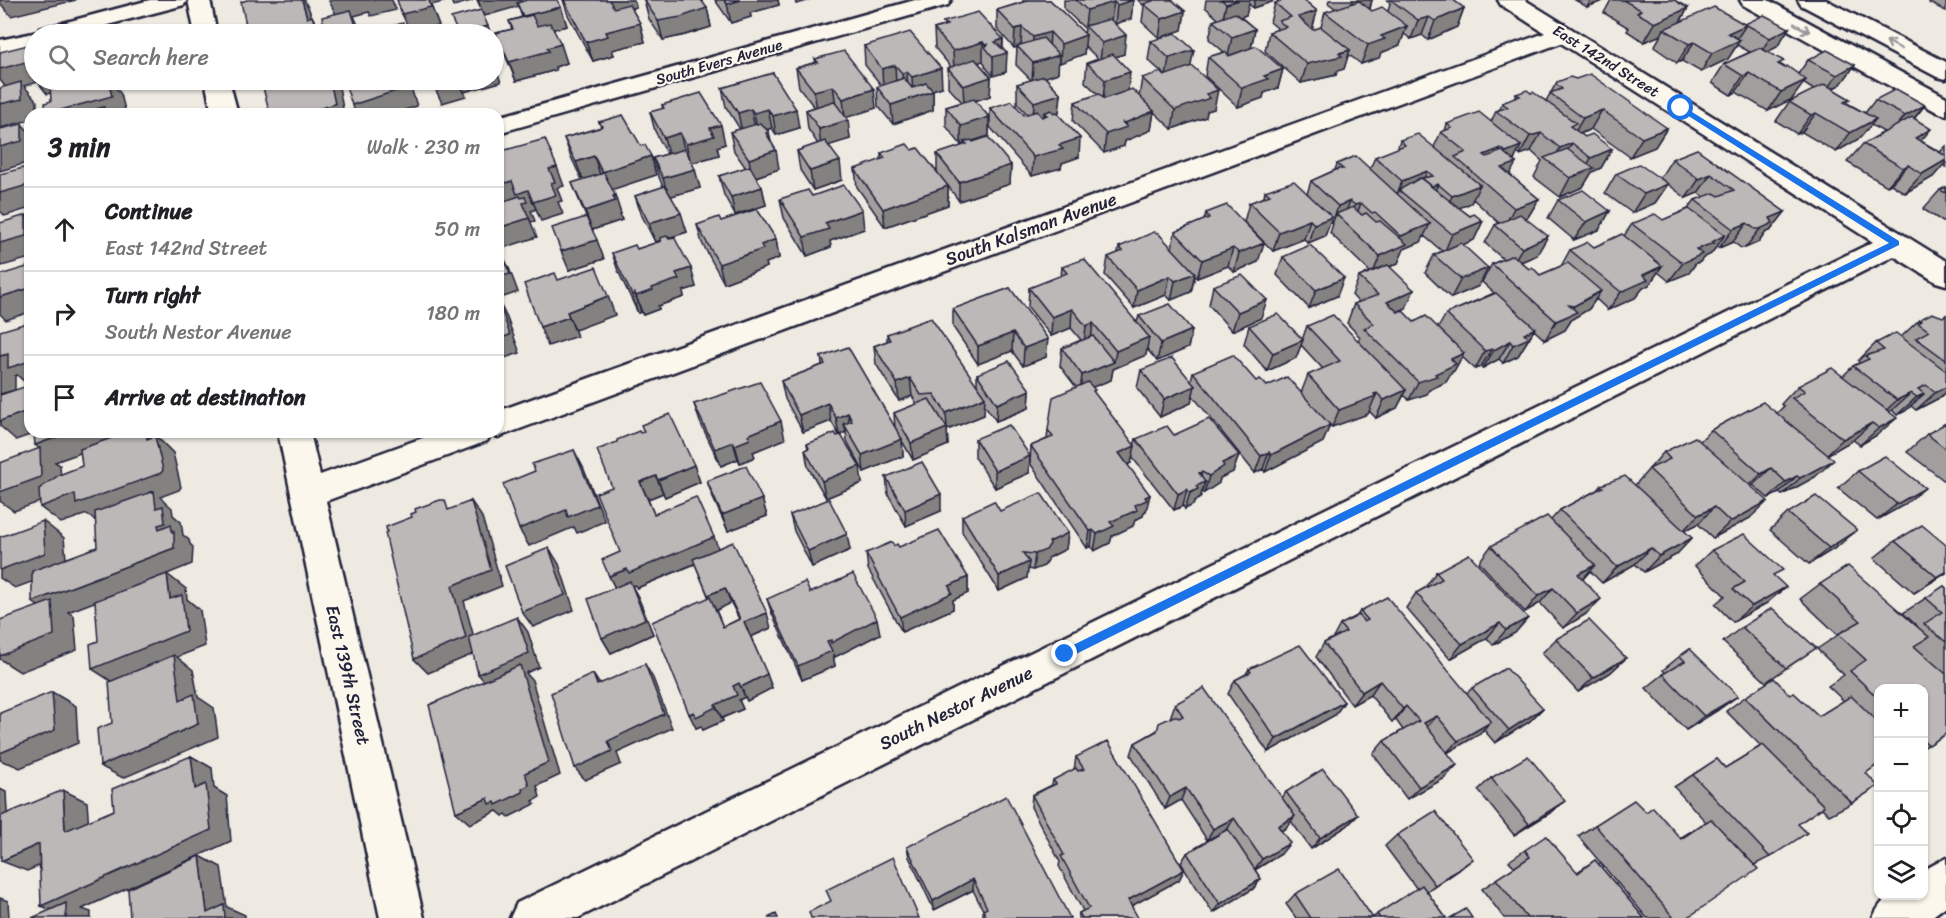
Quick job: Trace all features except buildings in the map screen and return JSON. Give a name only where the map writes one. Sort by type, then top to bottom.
[{"type":"street","points":[[86,24],[176,0]]},
{"type":"street","points":[[199,0],[204,24]]},
{"type":"street","name":"South Evers Avenue","points":[[504,123],[940,0]]},
{"type":"street","name":"East 142nd Street","points":[[1509,0],[1946,275]]},
{"type":"street","points":[[1751,0],[1946,107]]},
{"type":"street","points":[[1809,0],[1946,72]]},
{"type":"street","name":"South Kalsman Avenue","points":[[504,422],[1564,34]]},
{"type":"street","points":[[0,47],[24,41]]},
{"type":"street","points":[[219,90],[224,108]]},
{"type":"street","name":"South Nestor Avenue","points":[[532,918],[1896,243]]},
{"type":"street","name":"East 139th Street","points":[[295,438],[402,918]]},
{"type":"street","points":[[308,493],[459,438]]},
{"type":"street","points":[[1894,918],[1946,879]]},
{"type":"route","points":[[1065,654],[1896,243],[1681,108]]}]
